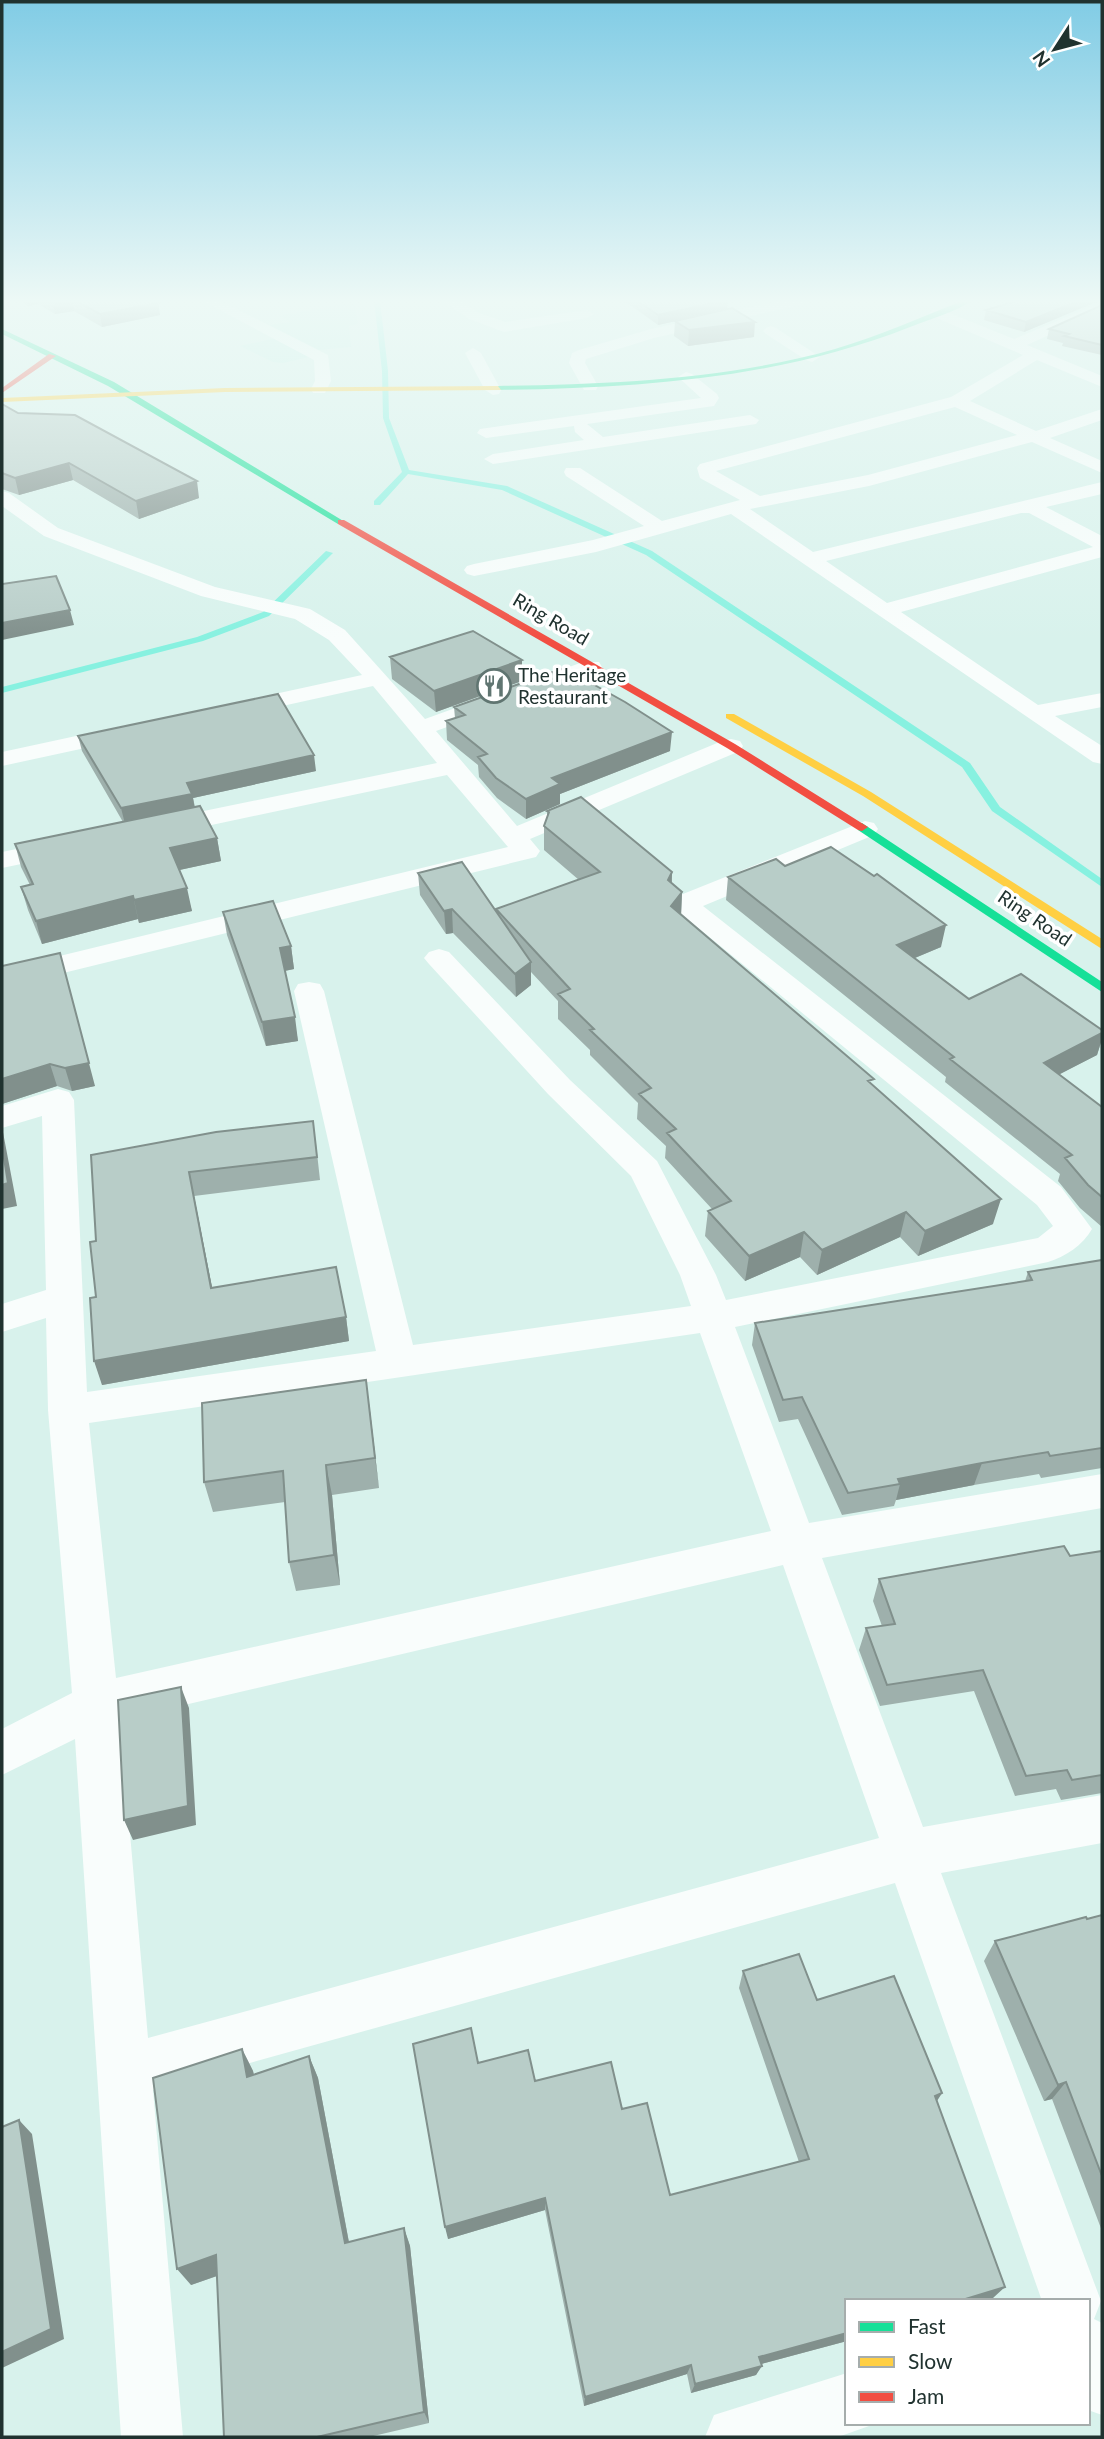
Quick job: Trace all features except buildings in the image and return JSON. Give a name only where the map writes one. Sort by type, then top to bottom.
[{"type":"main road","points":[[138,414],[167,418]]},
{"type":"main road","name":"Ring Road","points":[[160,414],[241,464],[731,746],[865,829],[1102,988]]},
{"type":"main road","name":"Ring Road","points":[[468,566],[498,583]]},
{"type":"main road","name":"Ring Road","points":[[712,706],[867,794],[1102,945]]},
{"type":"street","points":[[486,433],[628,414]]},
{"type":"street","points":[[758,502],[707,474],[706,468],[909,414]]},
{"type":"street","points":[[986,414],[1102,468]]},
{"type":"street","points":[[468,566],[596,546],[758,502],[869,480],[1070,427],[1102,414]]},
{"type":"street","points":[[494,459],[750,420]]},
{"type":"street","points":[[573,422],[599,443]]},
{"type":"street","points":[[573,472],[656,531]]},
{"type":"street","points":[[1033,508],[1042,501],[1102,488]]},
{"type":"street","points":[[2,496],[51,533],[208,592],[302,614],[332,631],[378,678],[422,728],[452,768],[527,851],[2,979]]},
{"type":"street","points":[[810,559],[1021,507],[1033,508],[1102,544]]},
{"type":"street","points":[[734,508],[1102,757]]},
{"type":"street","points":[[2,517],[25,514]]},
{"type":"street","points":[[884,611],[1102,551]]},
{"type":"street","points":[[422,728],[592,667]]},
{"type":"street","points":[[217,713],[378,678]]},
{"type":"street","points":[[1034,713],[1102,700]]},
{"type":"street","points":[[2,760],[149,727]]},
{"type":"street","points":[[513,837],[731,746]]},
{"type":"street","points":[[138,832],[452,768]]},
{"type":"street","points":[[68,1410],[713,1317],[1048,1249],[1074,1229],[1049,1196],[682,904],[865,829]]},
{"type":"street","points":[[2,860],[84,844]]},
{"type":"street","points":[[439,958],[559,1087],[645,1169],[698,1275],[1071,2299]]},
{"type":"street","points":[[309,991],[398,1363]]},
{"type":"street","points":[[2,1117],[58,1100],[68,1410],[96,1704],[152,2437]]},
{"type":"street","points":[[2,1318],[64,1298]]},
{"type":"street","points":[[2,1753],[96,1704],[796,1544],[1102,1490]]},
{"type":"street","points":[[125,2071],[909,1854],[1102,1819]]},
{"type":"street","points":[[1090,2352],[1102,2385]]},
{"type":"street","points":[[736,2437],[845,2405]]},
{"type":"waterway","points":[[386,414],[406,472]]},
{"type":"waterway","points":[[377,503],[406,472]]},
{"type":"waterway","points":[[406,472],[504,488],[649,553],[966,765],[996,809],[1102,884]]},
{"type":"waterway","points":[[2,690],[200,639],[266,614],[329,553]]},
{"type":"traffic: fast","points":[[161,414],[341,522]]},
{"type":"traffic: fast","points":[[862,827],[1102,988]]},
{"type":"traffic: slow","points":[[730,716],[867,794],[1102,945]]},
{"type":"traffic: jam","points":[[341,522],[731,746],[862,827]]},
{"type":"place","name":"The Heritage Restaurant","points":[[494,686]]}]
